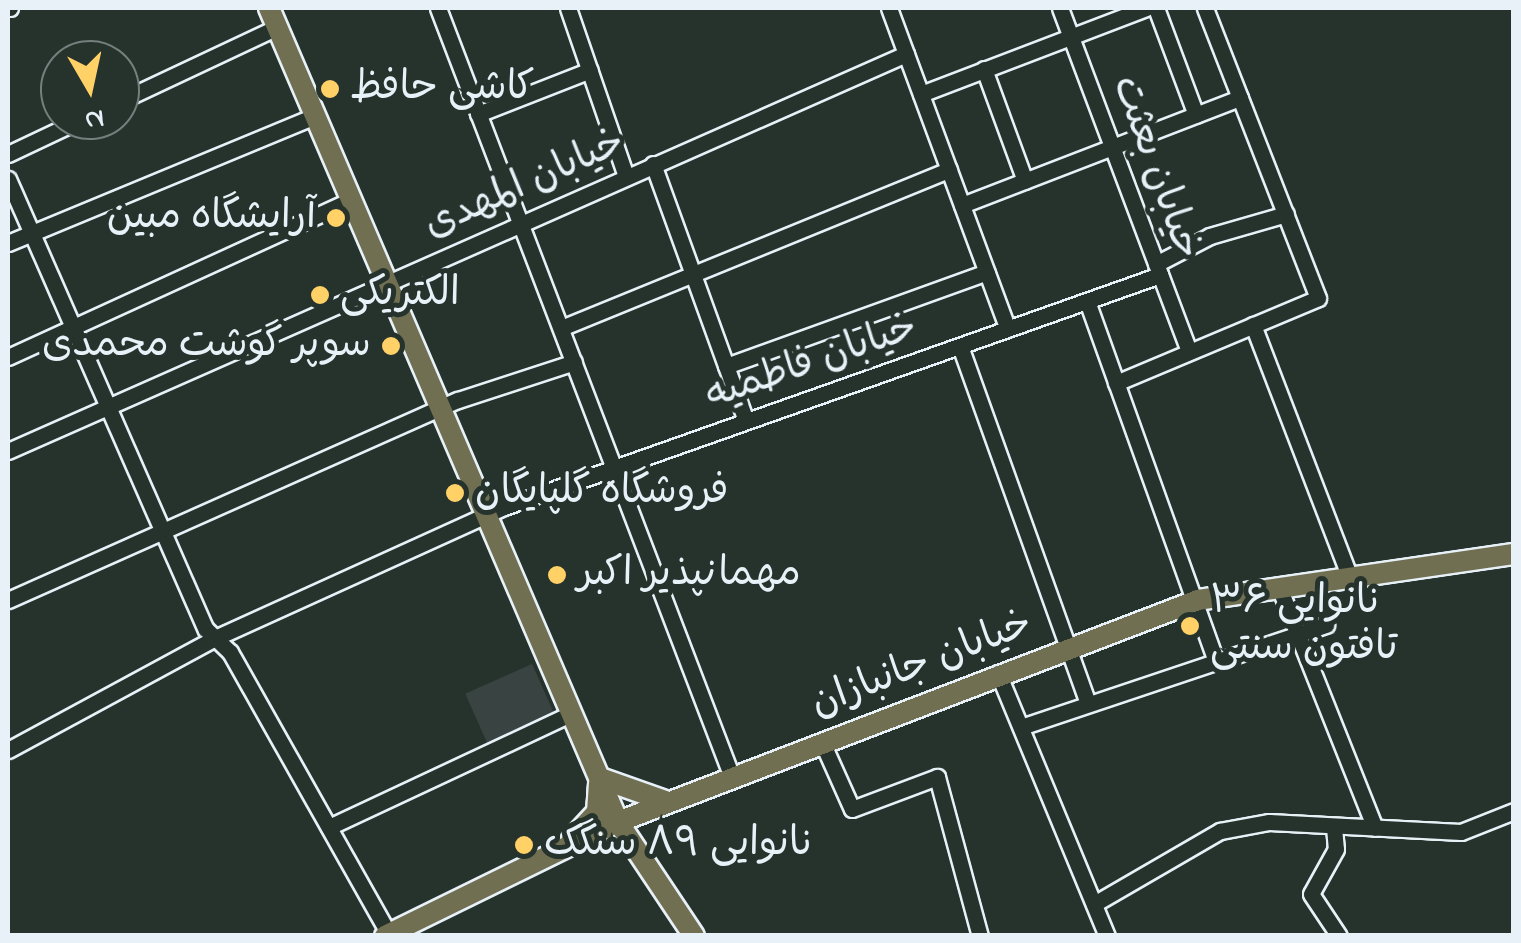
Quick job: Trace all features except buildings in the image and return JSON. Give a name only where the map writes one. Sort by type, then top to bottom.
[{"type":"main road","points":[[273,17],[618,822],[694,936]]},
{"type":"main road","name":"خیابان جانبازان","points":[[387,935],[618,822],[1072,644],[1198,600],[1514,554]]},
{"type":"main road","points":[[598,777],[622,793],[671,801]]},
{"type":"main road","points":[[564,848],[597,812],[598,777]]},
{"type":"street","points":[[438,8],[732,777]]},
{"type":"street","points":[[568,8],[626,176]]},
{"type":"street","points":[[889,8],[1008,329]]},
{"type":"street","name":"خیابان بعثت","points":[[1060,8],[1189,352]]},
{"type":"street","points":[[921,94],[1146,8]]},
{"type":"street","points":[[1156,8],[1196,115]]},
{"type":"street","points":[[1116,383],[1318,298],[1205,8]]},
{"type":"street","points":[[140,90],[273,17]]},
{"type":"street","name":"خیابان المهدی","points":[[8,451],[906,54]]},
{"type":"street","points":[[478,114],[590,70]]},
{"type":"street","points":[[984,70],[1025,180]]},
{"type":"street","points":[[962,205],[1240,98]]},
{"type":"street","points":[[8,243],[315,116]]},
{"type":"street","points":[[8,154],[40,139]]},
{"type":"street","points":[[654,164],[746,421]]},
{"type":"street","points":[[561,328],[949,170]]},
{"type":"street","points":[[8,179],[162,532],[216,638],[329,827],[387,935]]},
{"type":"street","points":[[8,357],[351,200]]},
{"type":"street","name":"خیابان فاطمیه","points":[[8,750],[216,638],[487,514],[1086,301],[1158,270],[1222,231],[1286,214]]},
{"type":"street","points":[[726,366],[987,272]]},
{"type":"street","points":[[1086,301],[1198,600],[1216,660]]},
{"type":"street","points":[[1253,325],[1349,575]]},
{"type":"street","points":[[960,346],[1072,644],[1088,703]]},
{"type":"street","points":[[8,600],[441,408],[574,362]]},
{"type":"street","points":[[1279,586],[1376,828]]},
{"type":"street","points":[[1021,727],[1326,624]]},
{"type":"street","points":[[998,673],[1107,936]]},
{"type":"street","points":[[329,827],[572,713]]},
{"type":"street","points":[[822,742],[852,810],[937,777],[980,936]]},
{"type":"street","points":[[1094,904],[1220,831],[1334,826],[1461,832],[1514,811]]},
{"type":"street","points":[[1334,826],[1336,849],[1312,894],[1339,936]]},
{"type":"shaded area","points":[[532,664],[554,714],[488,744],[465,694]]},
{"type":"place","name":"کاشی حافظ","points":[[330,89]]},
{"type":"place","name":"آرایشگاه مبین","points":[[336,218]]},
{"type":"place","name":"الکتریکی","points":[[320,295]]},
{"type":"place","name":"سوپر گوشت محمدی","points":[[391,346]]},
{"type":"place","name":"فروشگاه گلپایگان","points":[[455,493]]},
{"type":"place","name":"مهمانپذیر اکبر","points":[[557,575]]},
{"type":"place","name":"نانوایی ۳۶ تافتون سنتی","points":[[1190,626]]},
{"type":"place","name":"نانوایی ۸۹ سنگک","points":[[524,845]]}]
